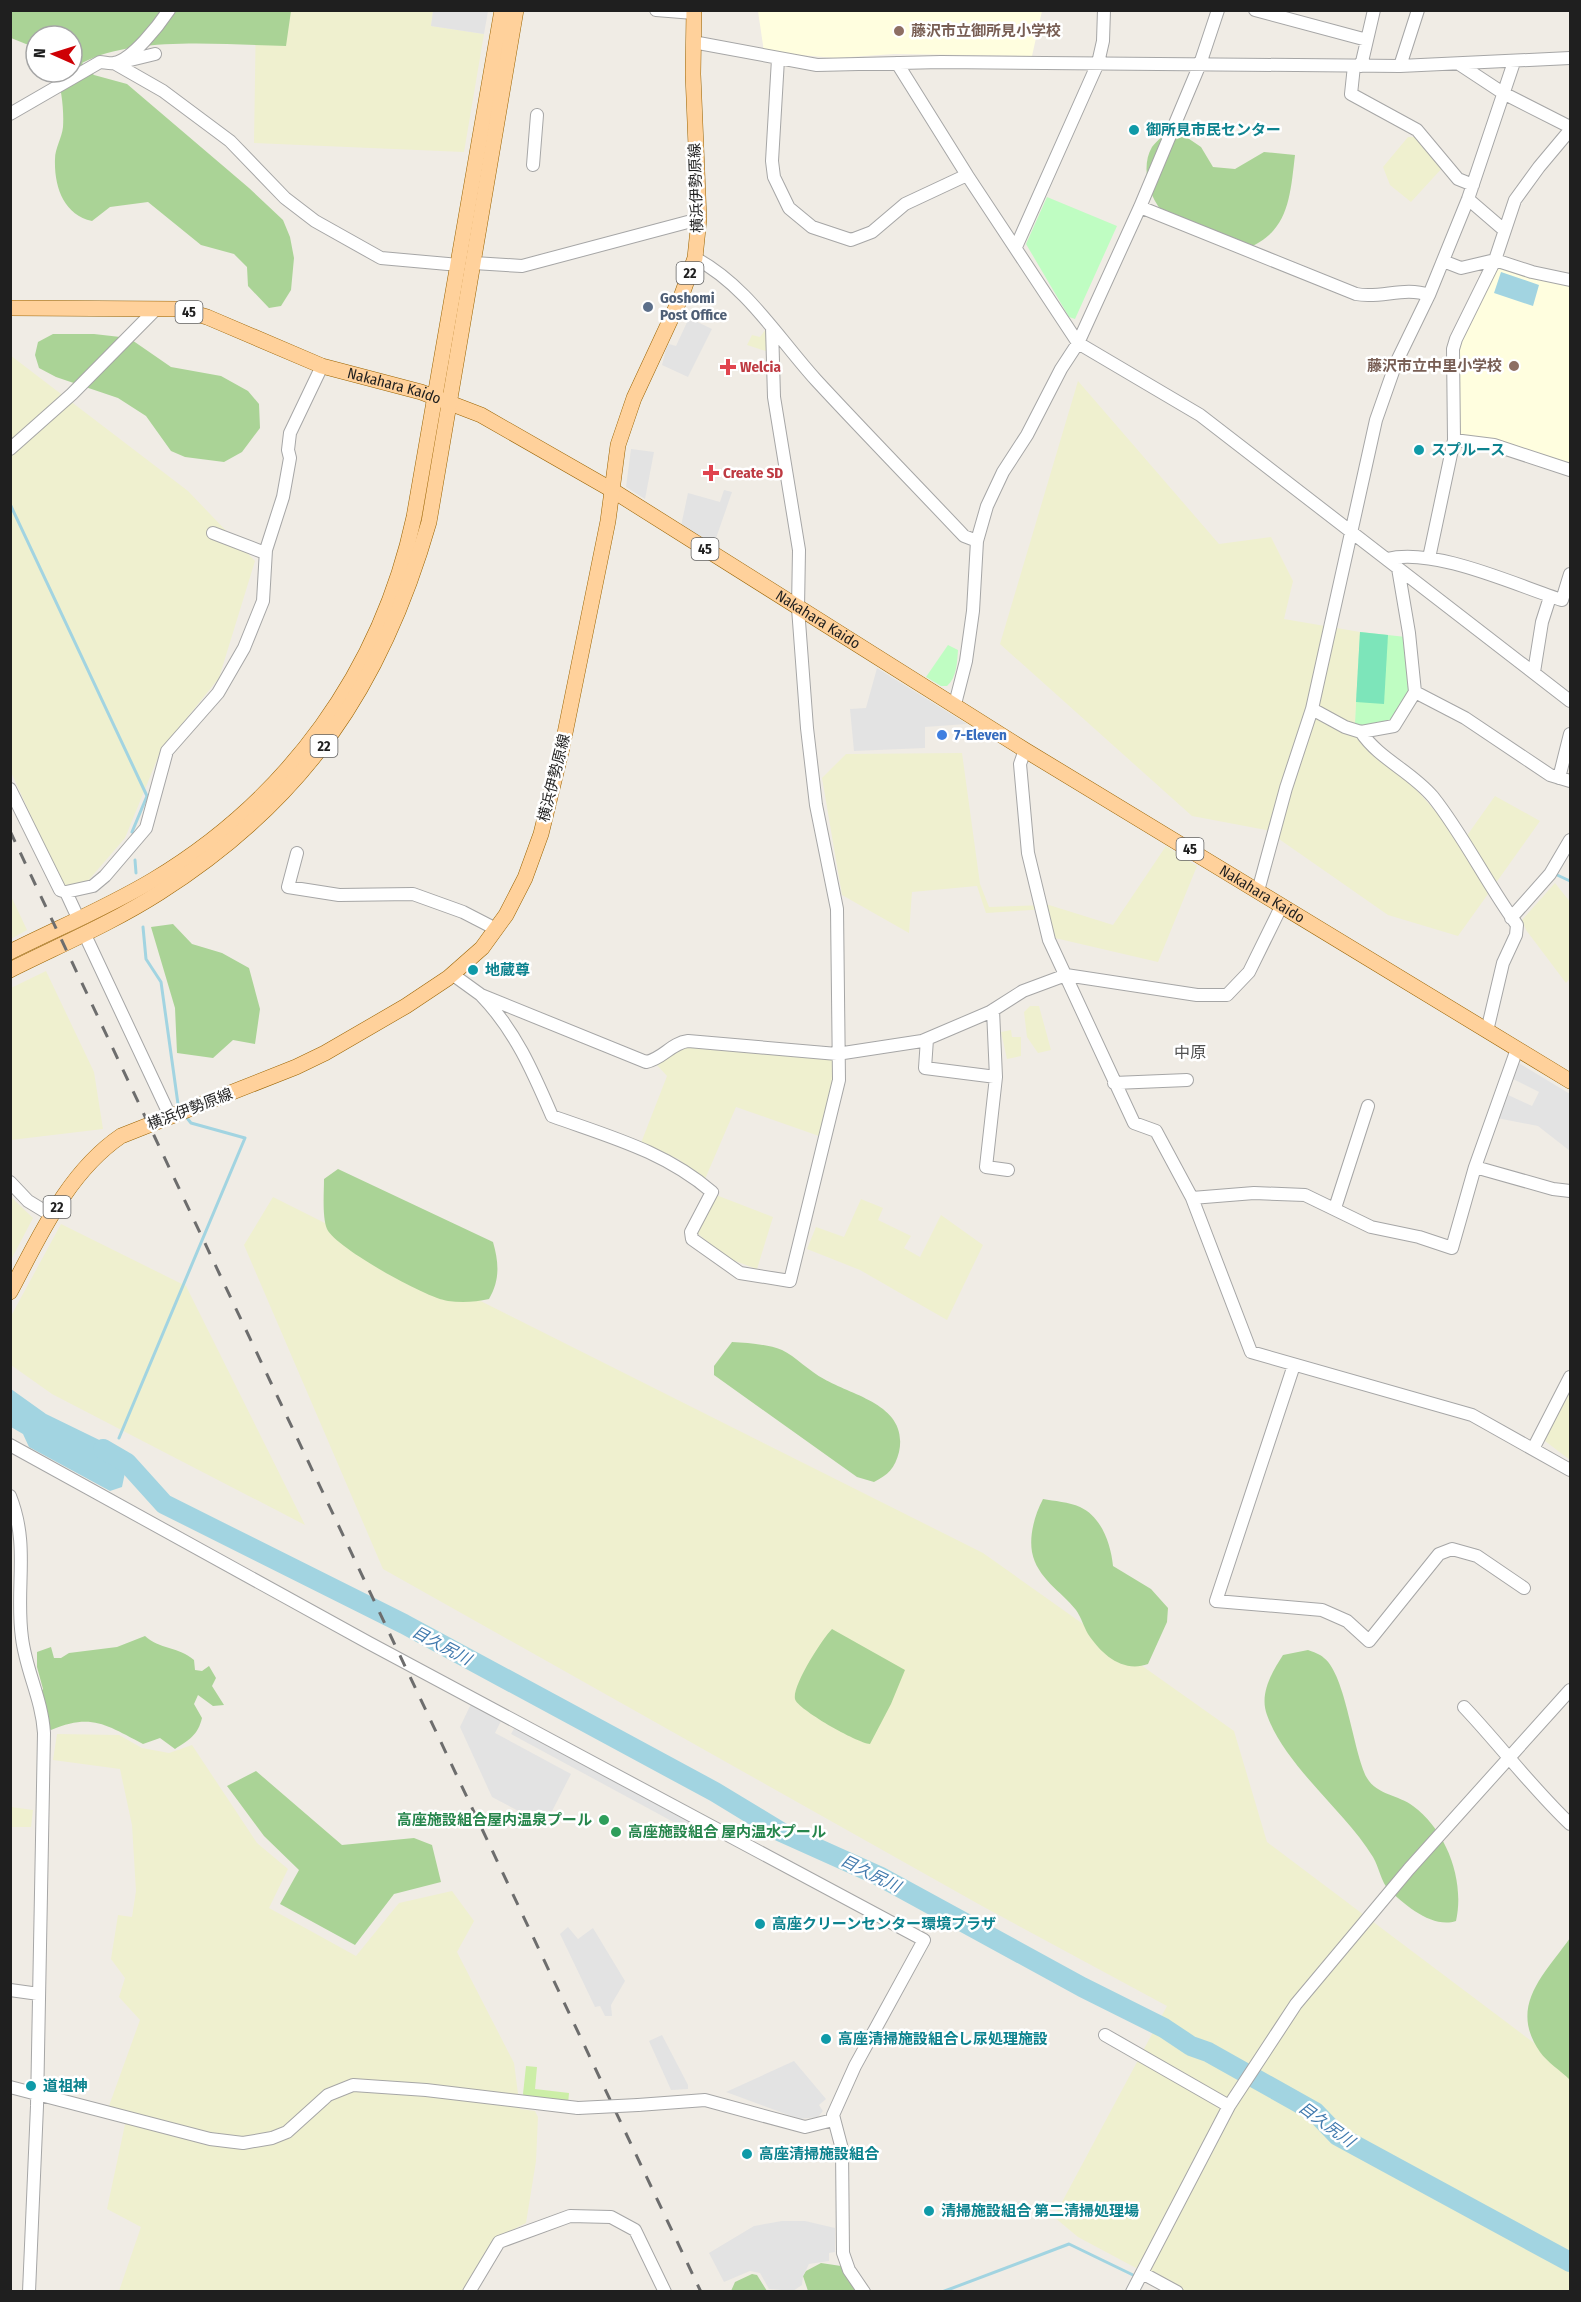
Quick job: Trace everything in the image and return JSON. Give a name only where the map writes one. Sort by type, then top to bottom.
[{"type":"main road","name":"22","points":[[466,264],[502,10]]},
{"type":"main road","name":"22","points":[[10,970],[85,935],[158,894],[207,861],[247,829],[300,776],[333,735],[372,670],[416,570],[429,522],[443,399],[466,264],[516,10]]},
{"type":"main road","name":"横浜伊勢原線","points":[[10,1292],[51,1215],[81,1171],[101,1149],[121,1136],[325,1053],[406,1006],[452,974],[482,948],[496,929],[525,878],[541,834],[593,604],[618,445],[626,419],[681,297],[694,258],[699,219],[695,144],[694,12]]},
{"type":"main road","name":"Nakahara Kaido","points":[[10,308],[76,311],[179,309],[207,317],[322,366],[443,399],[481,415],[612,490],[1025,750],[1570,1081]]},
{"type":"main road","name":"22","points":[[10,952],[153,881],[200,849],[249,810],[292,767],[318,732],[362,663],[390,601],[412,531],[443,399]]},
{"type":"street","points":[[114,63],[152,34],[169,10]]},
{"type":"street","points":[[656,10],[694,12]]},
{"type":"street","points":[[1016,247],[1098,63],[1103,40],[1104,10]]},
{"type":"street","points":[[955,704],[966,661],[973,611],[977,541],[987,506],[1003,472],[1027,435],[1061,369],[1078,343],[1140,207],[1200,64],[1218,10]]},
{"type":"street","points":[[1255,10],[1367,40]]},
{"type":"street","points":[[1374,10],[1350,94],[1417,130],[1458,179],[1473,185]]},
{"type":"street","points":[[1400,66],[1418,10]]},
{"type":"street","points":[[693,42],[817,65],[1098,63],[1400,66],[1570,58]]},
{"type":"street","points":[[10,114],[100,62],[125,63],[155,54]]},
{"type":"street","points":[[778,58],[772,161],[774,177],[789,208],[812,227],[847,239],[862,238],[905,204],[966,175]]},
{"type":"street","points":[[1258,891],[1286,788],[1312,708],[1383,399],[1396,363],[1429,295],[1468,199],[1514,62]]},
{"type":"street","points":[[114,63],[163,91],[230,141],[285,198],[315,221],[381,258],[522,266],[699,219]]},
{"type":"street","points":[[897,63],[966,175],[1078,343],[1200,415],[1570,701]]},
{"type":"street","points":[[1429,558],[1454,440],[1453,349],[1495,260],[1515,200],[1570,128],[1503,93],[1459,64]]},
{"type":"street","points":[[533,165],[537,116]]},
{"type":"street","points":[[1468,199],[1504,230]]},
{"type":"street","points":[[1140,207],[1356,294],[1375,297],[1412,290],[1429,295]]},
{"type":"street","points":[[694,258],[713,268],[772,327],[817,381],[964,536],[977,541]]},
{"type":"street","points":[[1443,261],[1461,268],[1495,260],[1532,273],[1570,280]]},
{"type":"street","points":[[10,449],[72,394],[157,308]]},
{"type":"street","points":[[452,974],[481,995],[494,1008],[528,1058],[552,1116],[661,1156],[689,1173],[712,1192],[691,1232],[692,1239],[740,1273],[790,1281],[835,1105],[839,1080],[837,909],[816,805],[807,728],[798,608],[799,550],[774,397],[772,327]]},
{"type":"street","points":[[10,789],[60,890],[66,892],[93,886],[105,876],[146,828],[167,751],[218,693],[244,648],[263,601],[265,553],[283,497],[290,458],[288,450],[290,433],[322,366]]},
{"type":"street","points":[[1454,440],[1494,445],[1570,470]]},
{"type":"street","points":[[213,533],[265,553]]},
{"type":"street","points":[[1387,559],[1409,556],[1429,558],[1562,600],[1570,574]]},
{"type":"street","points":[[1312,708],[1344,728],[1361,732],[1394,726],[1415,692],[1409,633],[1398,568]]},
{"type":"street","points":[[1534,672],[1542,622],[1550,597]]},
{"type":"street","points":[[1415,692],[1465,718],[1526,761],[1565,780],[1570,734]]},
{"type":"street","points":[[1361,732],[1371,746],[1416,778],[1434,798],[1517,925],[1516,935],[1503,963],[1487,1032]]},
{"type":"street","points":[[1025,750],[1020,764],[1028,853],[1049,940],[1134,1123],[1156,1131],[1192,1198],[1251,1352],[1472,1415],[1570,1470]]},
{"type":"street","points":[[1511,918],[1550,873],[1570,840]]},
{"type":"street","points":[[297,853],[288,887],[339,895],[413,894],[463,912],[496,929]]},
{"type":"street","points":[[66,892],[78,918]]},
{"type":"street","points":[[481,995],[646,1062],[664,1056],[679,1042],[688,1041],[837,1054],[927,1039],[993,1010],[1023,991],[1066,975],[1197,995],[1227,995],[1249,972],[1281,907]]},
{"type":"street","points":[[85,935],[178,1113]]},
{"type":"street","points":[[993,1010],[996,1077],[986,1167],[1008,1170]]},
{"type":"street","points":[[927,1039],[925,1068],[996,1077]]},
{"type":"street","points":[[1192,1198],[1254,1193],[1305,1195],[1371,1227],[1419,1237],[1452,1248],[1476,1167],[1517,1049]]},
{"type":"street","points":[[1114,1083],[1187,1080]]},
{"type":"street","points":[[1335,1208],[1368,1106]]},
{"type":"street","points":[[1476,1167],[1553,1189],[1570,1191]]},
{"type":"street","points":[[10,1182],[28,1201],[51,1215]]},
{"type":"street","points":[[1294,1365],[1216,1601],[1322,1610],[1347,1621],[1369,1641],[1439,1554],[1452,1549],[1477,1556],[1524,1588]]},
{"type":"street","points":[[1533,1449],[1570,1377]]},
{"type":"street","points":[[10,1445],[338,1626],[924,1940],[834,2109],[833,2120],[842,2149],[843,2253],[849,2270],[864,2292]]},
{"type":"street","points":[[10,1496],[22,1539],[22,1641],[42,1711],[38,2095],[29,2292]]},
{"type":"street","points":[[1132,2292],[1230,2104],[1296,2004],[1328,1964],[1570,1690]]},
{"type":"street","points":[[1464,1707],[1511,1757],[1547,1803],[1570,1824]]},
{"type":"street","points":[[10,1990],[39,1994]]},
{"type":"street","points":[[1106,2035],[1230,2104]]},
{"type":"street","points":[[10,2087],[200,2137],[243,2143],[272,2138],[287,2132],[328,2095],[353,2085],[426,2090],[578,2108],[705,2100],[805,2127],[833,2120]]},
{"type":"street","points":[[469,2292],[499,2242],[570,2216],[611,2217],[634,2230],[665,2292]]},
{"type":"street","points":[[1142,2273],[1176,2292]]},
{"type":"shaded area","points":[[256,11],[433,11],[431,26],[484,34],[464,152],[254,143]]},
{"type":"shaded area","points":[[433,11],[488,11],[484,34],[431,26]]},
{"type":"shaded area","name":"藤沢市立御所見小学校","points":[[758,11],[1042,11],[1032,56],[894,54],[836,58],[764,52]]},
{"type":"shaded area","points":[[1408,137],[1415,137],[1444,166],[1411,202],[1390,185],[1383,167]]},
{"type":"shaded area","name":"藤沢市立中里小学校","points":[[1504,268],[1527,277],[1570,286],[1570,466],[1460,438],[1456,348],[1496,270]]},
{"type":"shaded area","points":[[689,318],[712,329],[688,377],[662,365],[666,349],[669,344],[676,346]]},
{"type":"shaded area","points":[[766,329],[769,352],[747,345],[752,335],[760,337]]},
{"type":"shaded area","points":[[10,355],[188,491],[255,561],[219,678],[161,750],[125,838],[87,882],[63,887],[11,772]]},
{"type":"shaded area","points":[[1078,381],[1219,544],[1271,537],[1293,581],[1284,619],[1360,632],[1355,727],[1383,752],[1445,822],[1461,844],[1495,796],[1540,821],[1458,936],[1388,915],[1266,830],[1192,816],[1000,644]]},
{"type":"shaded area","points":[[631,449],[654,452],[645,499],[626,487]]},
{"type":"shaded area","points":[[724,490],[732,492],[714,544],[681,526],[688,493],[720,502]]},
{"type":"shaded area","points":[[877,668],[967,724],[925,727],[925,748],[854,751],[850,709],[866,708]]},
{"type":"shaded area","points":[[962,753],[980,884],[989,907],[1049,905],[1113,925],[1166,846],[1197,866],[1158,962],[1055,938],[1047,909],[986,913],[977,886],[912,892],[909,933],[842,895],[822,778],[846,754]]},
{"type":"shaded area","points":[[1555,883],[1570,902],[1570,978],[1566,983],[1526,930],[1522,920]]},
{"type":"shaded area","points":[[11,896],[27,930],[10,939]]},
{"type":"shaded area","points":[[46,971],[94,1072],[103,1129],[11,1140],[11,988]]},
{"type":"shaded area","points":[[1030,1006],[1039,1006],[1051,1050],[1038,1053],[1027,1037],[1024,1012]]},
{"type":"shaded area","points":[[1011,1030],[1012,1037],[1021,1037],[1021,1056],[1007,1059],[1001,1032]]},
{"type":"shaded area","points":[[680,1046],[833,1059],[836,1072],[820,1135],[736,1107],[705,1179],[678,1159],[641,1143],[667,1076],[656,1064]]},
{"type":"shaded area","points":[[1517,1062],[1570,1094],[1570,1151],[1538,1126],[1497,1118],[1506,1094],[1532,1106],[1539,1092],[1513,1079]]},
{"type":"shaded area","points":[[716,1195],[773,1217],[757,1269],[727,1258],[697,1233]]},
{"type":"shaded area","points":[[11,1197],[33,1218],[11,1260]]},
{"type":"shaded area","points":[[273,1197],[983,1553],[1234,1731],[1267,1842],[1570,2070],[1570,2291],[1179,2291],[1078,2237],[1054,2217],[1167,2006],[982,1906],[383,1569],[244,1245]]},
{"type":"shaded area","points":[[861,1199],[883,1208],[878,1220],[911,1236],[904,1248],[920,1257],[941,1215],[983,1245],[947,1320],[860,1270],[807,1249],[816,1227],[844,1237]]},
{"type":"shaded area","points":[[61,1224],[186,1286],[305,1525],[52,1394],[11,1365],[11,1316]]},
{"type":"shaded area","points":[[1570,1390],[1570,1460],[1545,1441]]},
{"type":"shaded area","points":[[471,1704],[502,1719],[495,1733],[571,1774],[545,1825],[492,1797],[460,1727]]},
{"type":"shaded area","points":[[516,1725],[695,1823],[690,1831],[511,1734]]},
{"type":"shaded area","points":[[57,1734],[119,1735],[142,1748],[169,1753],[192,1745],[257,1843],[288,1869],[269,1908],[356,1956],[399,1903],[452,1891],[474,1921],[457,1952],[514,2063],[520,2109],[535,2111],[538,2117],[536,2161],[526,2223],[496,2238],[462,2291],[119,2291],[141,2227],[107,2209],[127,2115],[109,2106],[140,2020],[119,1997],[125,1978],[111,1959],[118,1915],[132,1917],[136,1891],[132,1825],[120,1769],[53,1760]]},
{"type":"shaded area","points":[[11,1807],[33,1810],[31,1827],[11,1827]]},
{"type":"shaded area","points":[[568,1927],[578,1939],[593,1928],[625,1981],[611,2005],[612,2016],[605,2016],[600,2006],[595,2007],[560,1934]]},
{"type":"shaded area","points":[[662,2035],[688,2089],[671,2090],[649,2041]]},
{"type":"shaded area","points":[[794,2061],[826,2099],[819,2105],[823,2111],[818,2117],[799,2119],[726,2092]]},
{"type":"shaded area","points":[[782,2221],[805,2221],[835,2228],[835,2252],[829,2253],[829,2261],[809,2264],[803,2276],[802,2285],[793,2291],[769,2289],[760,2273],[750,2271],[724,2282],[709,2253],[754,2226]]},
{"type":"green space","points":[[10,11],[291,11],[286,46],[154,45],[103,54],[84,62],[84,24],[24,24],[24,43],[11,38]]},
{"type":"green space","points":[[84,65],[94,75],[127,84],[283,220],[290,237],[294,258],[291,290],[281,306],[269,308],[248,286],[247,267],[234,254],[201,245],[148,202],[110,207],[92,221],[74,213],[63,198],[56,180],[55,155],[63,121],[59,84],[84,84]]},
{"type":"green space","points":[[1173,128],[1201,147],[1213,167],[1235,169],[1264,152],[1295,155],[1284,212],[1270,234],[1243,250],[1181,224],[1160,209],[1148,183],[1148,155],[1159,139]]},
{"type":"green space","points":[[1047,197],[1117,226],[1075,319],[1069,317],[1026,244]]},
{"type":"green space","points":[[53,334],[94,334],[129,338],[171,367],[221,376],[248,391],[259,404],[260,428],[242,452],[224,462],[185,457],[171,451],[146,416],[118,398],[56,377],[39,368],[35,355],[38,342]]},
{"type":"green space","points":[[1360,632],[1406,637],[1409,695],[1391,723],[1357,727],[1355,723]]},
{"type":"green space","points":[[1360,632],[1388,635],[1384,704],[1356,702]]},
{"type":"green space","points":[[948,645],[958,650],[957,665],[955,674],[947,686],[941,686],[926,677]]},
{"type":"green space","points":[[173,924],[192,944],[222,953],[249,968],[260,1009],[255,1044],[233,1040],[213,1058],[177,1053],[175,1008],[151,927]]},
{"type":"green space","points":[[338,1169],[493,1242],[497,1271],[493,1292],[489,1299],[458,1302],[437,1298],[383,1271],[334,1237],[327,1229],[324,1218],[324,1179]]},
{"type":"green space","points":[[732,1342],[764,1345],[782,1350],[819,1376],[876,1404],[896,1423],[900,1436],[899,1452],[890,1470],[874,1482],[857,1477],[714,1375],[714,1366]]},
{"type":"green space","points":[[1043,1499],[1080,1507],[1094,1517],[1104,1532],[1113,1566],[1151,1589],[1168,1608],[1167,1622],[1148,1664],[1130,1666],[1107,1655],[1088,1634],[1076,1610],[1044,1577],[1035,1561],[1031,1539],[1035,1518]]},
{"type":"green space","points":[[832,1629],[905,1670],[891,1704],[870,1744],[828,1725],[798,1704],[795,1699],[795,1693],[803,1674],[815,1652]]},
{"type":"green space","points":[[145,1636],[194,1660],[195,1670],[202,1671],[209,1666],[216,1678],[212,1686],[224,1705],[213,1706],[198,1695],[194,1704],[202,1718],[198,1729],[189,1740],[175,1749],[160,1738],[143,1744],[119,1731],[88,1722],[77,1722],[51,1730],[43,1723],[37,1697],[43,1689],[37,1667],[37,1652],[51,1647],[54,1658],[61,1658],[69,1653],[117,1647]]},
{"type":"green space","points":[[1308,1650],[1324,1658],[1332,1667],[1344,1697],[1362,1766],[1371,1784],[1413,1806],[1425,1816],[1444,1843],[1451,1858],[1458,1890],[1456,1921],[1447,1923],[1429,1919],[1411,1909],[1389,1890],[1373,1857],[1361,1840],[1301,1770],[1276,1734],[1265,1707],[1268,1684],[1283,1655]]},
{"type":"green space","points":[[256,1771],[342,1845],[414,1838],[432,1845],[441,1882],[394,1894],[355,1945],[280,1904],[299,1870],[264,1836],[227,1786]]},
{"type":"green space","points":[[1570,1938],[1570,2080],[1540,2052],[1531,2035],[1528,2020],[1533,1992]]},
{"type":"green space","points":[[526,2066],[537,2067],[535,2089],[569,2093],[568,2104],[526,2099],[523,2094]]},
{"type":"green space","points":[[821,2263],[841,2266],[858,2291],[808,2291],[803,2276],[806,2271]]},
{"type":"green space","points":[[752,2274],[757,2275],[767,2291],[731,2291],[735,2282]]},
{"type":"water","points":[[1501,272],[1539,285],[1533,306],[1494,293]]},
{"type":"water","points":[[11,1389],[46,1414],[124,1452],[127,1463],[122,1487],[110,1491],[29,1447],[23,1434],[11,1427]]},
{"type":"waterway","points":[[10,504],[147,796],[132,832]]},
{"type":"waterway","points":[[135,860],[136,873]]},
{"type":"waterway","points":[[1555,874],[1570,881]]},
{"type":"waterway","points":[[143,927],[146,959],[161,982],[178,1104]]},
{"type":"waterway","points":[[119,1438],[245,1138],[191,1123],[187,1118]]},
{"type":"waterway","name":"目久尻川","points":[[103,1449],[127,1463],[164,1504],[404,1624],[715,1792],[781,1832],[879,1876],[1082,1987],[1164,2028],[1191,2046],[1208,2052],[1315,2112],[1338,2136],[1570,2262]]},
{"type":"waterway","points":[[942,2292],[1069,2244],[1133,2275]]},
{"type":"railway","points":[[10,831],[701,2292]]},
{"type":"place","name":"藤沢市立御所見小学校","points":[[899,31]]},
{"type":"place","name":"御所見市民センター","points":[[1134,130]]},
{"type":"place","name":"Goshomi Post Office","points":[[648,307]]},
{"type":"place","name":"藤沢市立中里小学校","points":[[1514,366]]},
{"type":"place","name":"Welcia","points":[[728,367]]},
{"type":"place","name":"スプルース","points":[[1419,450]]},
{"type":"place","name":"Create SD","points":[[711,473]]},
{"type":"place","name":"7-Eleven","points":[[942,735]]},
{"type":"place","name":"地蔵尊","points":[[473,970]]},
{"type":"place","name":"高座施設組合屋内温泉プール","points":[[604,1820]]},
{"type":"place","name":"高座施設組合 屋内温水プール","points":[[616,1832]]},
{"type":"place","name":"高座クリーンセンター環境プラザ","points":[[760,1924]]},
{"type":"place","name":"高座清掃施設組合し尿処理施設","points":[[826,2039]]},
{"type":"place","name":"道祖神","points":[[31,2086]]},
{"type":"place","name":"高座清掃施設組合","points":[[747,2154]]},
{"type":"place","name":"清掃施設組合 第二清掃処理場","points":[[929,2211]]},
{"type":"district","name":"中原","points":[[1190,1052]]}]
